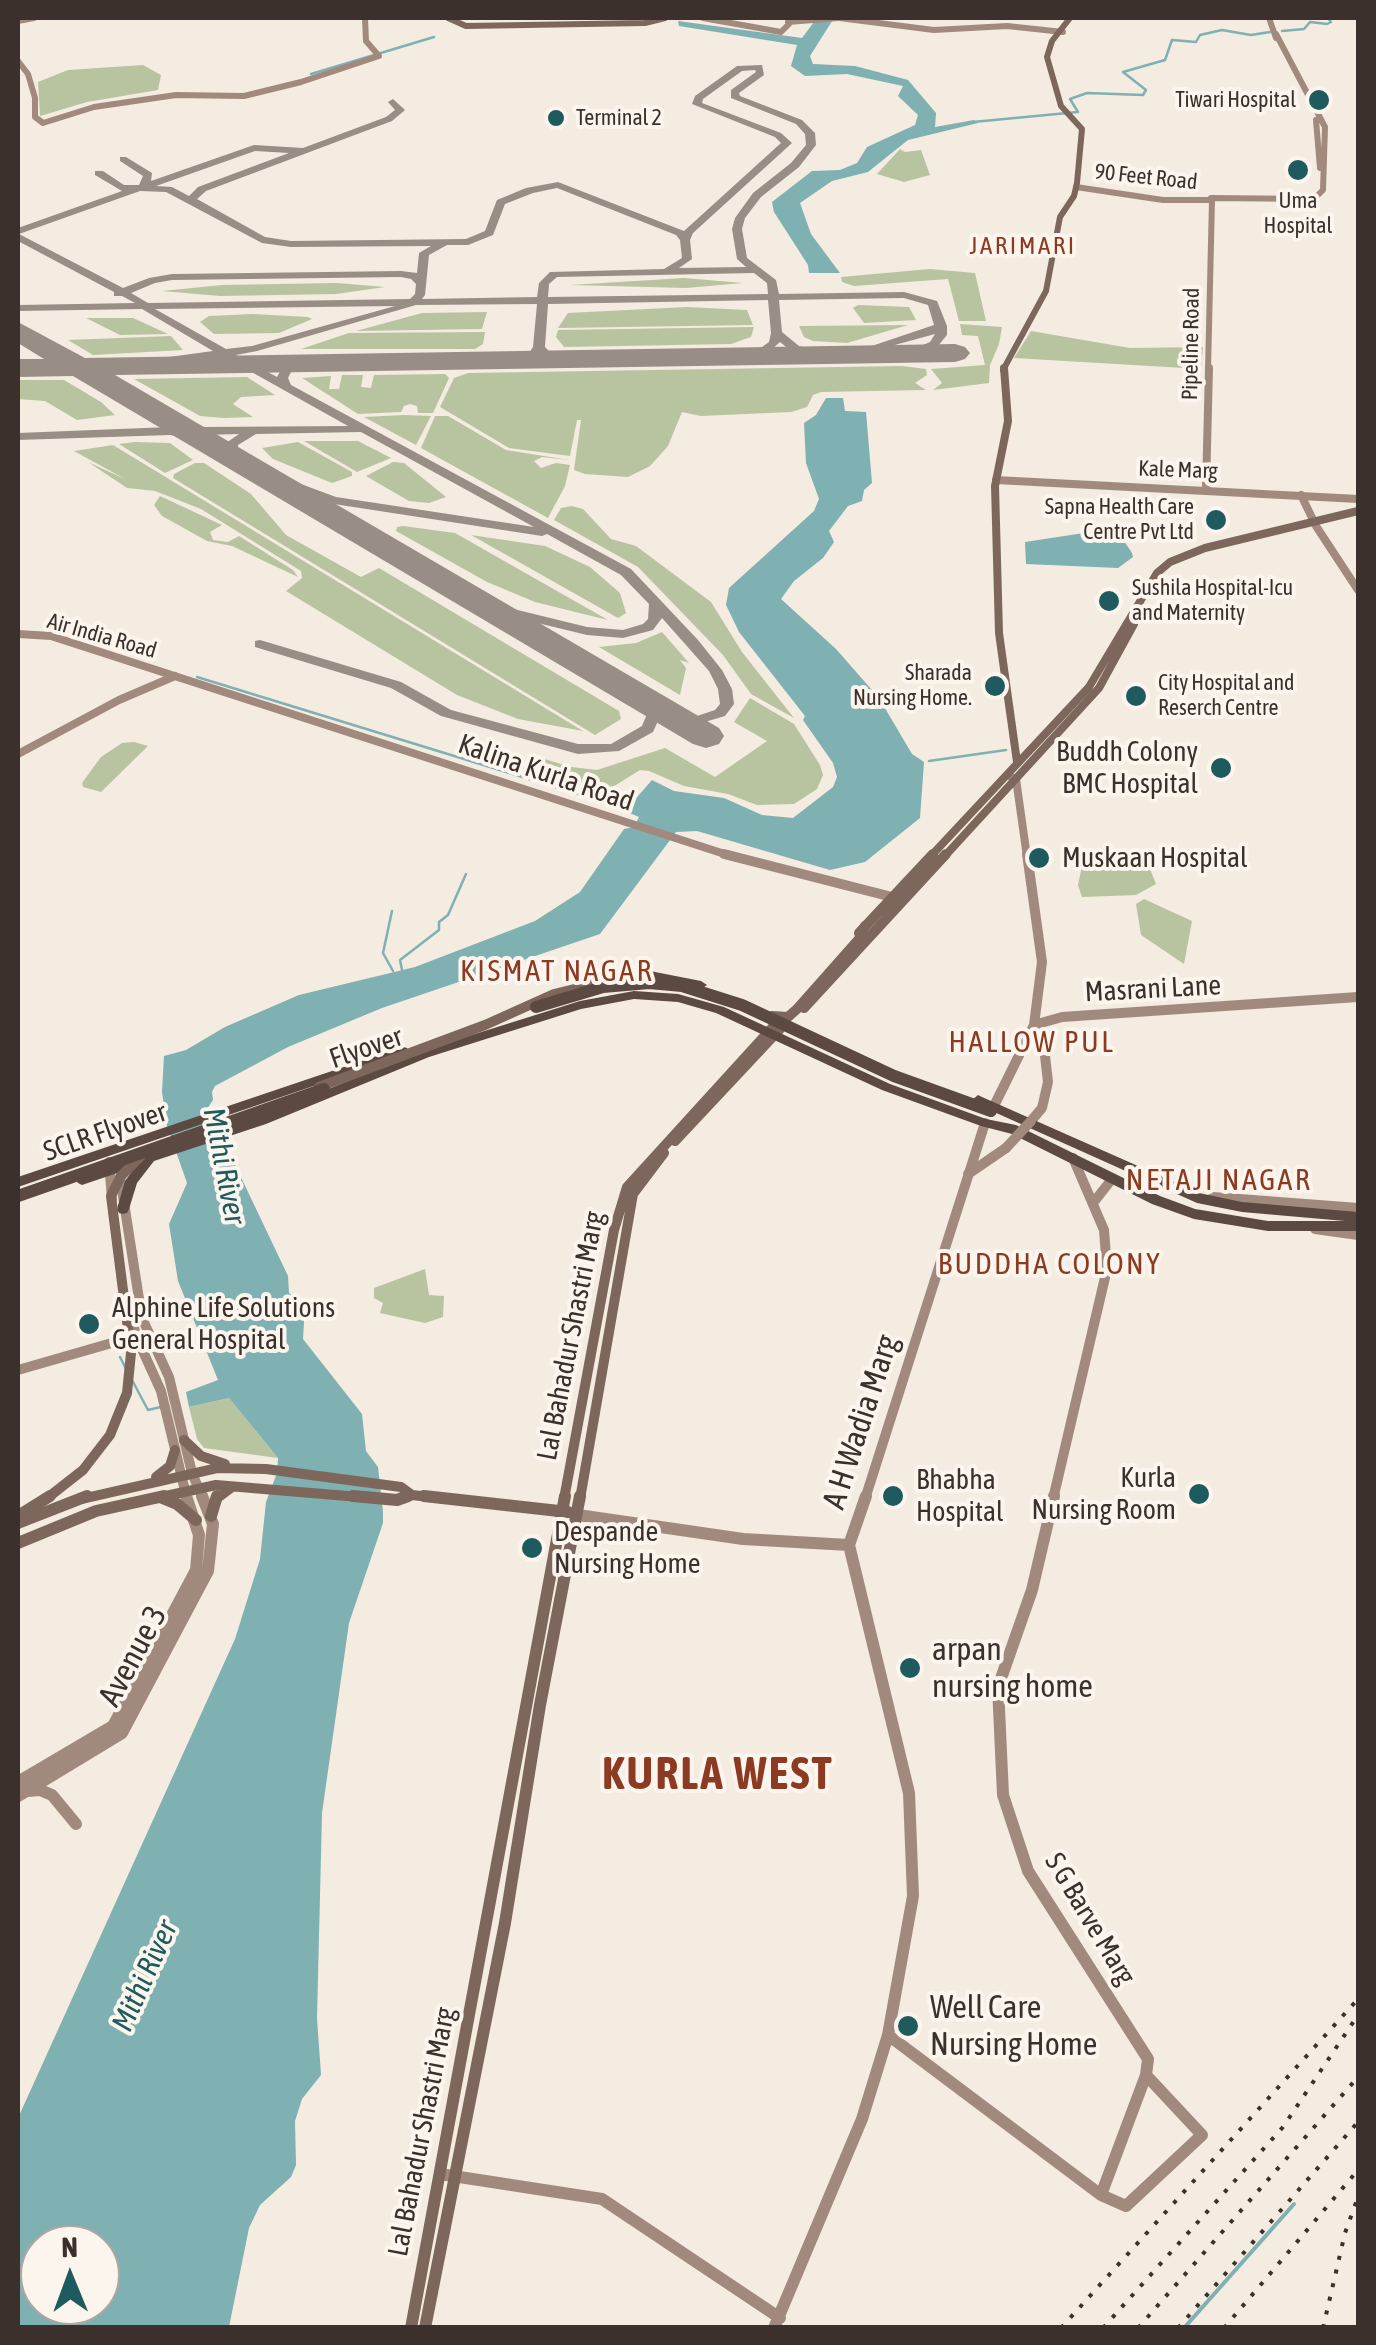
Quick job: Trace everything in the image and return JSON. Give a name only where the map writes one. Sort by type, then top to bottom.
[{"type":"highway","points":[[18,1198],[264,1118],[425,1054],[575,985],[633,976],[670,977],[700,988],[990,1115]]},
{"type":"highway","points":[[665,996],[670,977]]},
{"type":"highway","points":[[18,1185],[110,1150],[485,1028],[588,990],[649,983],[700,988]]},
{"type":"highway","points":[[538,1010],[619,992],[649,990],[695,996],[737,1011],[890,1082],[990,1115]]},
{"type":"highway","points":[[485,1028],[593,1001],[665,996],[706,1006],[766,1037],[846,1069],[1021,1123],[1197,1198],[1242,1207],[1322,1210],[1358,1217]]},
{"type":"highway","points":[[786,1020],[990,1115]]},
{"type":"highway","name":"Flyover","points":[[322,1086],[425,1054]]},
{"type":"highway","points":[[846,1069],[859,1054]]},
{"type":"highway","name":"Flyover","points":[[322,1086],[374,1061]]},
{"type":"highway","points":[[18,1198],[322,1086]]},
{"type":"highway","name":"SCLR Flyover","points":[[18,1185],[322,1086]]},
{"type":"highway","points":[[256,1101],[264,1118]]},
{"type":"highway","points":[[1021,1123],[1112,1180],[1194,1214],[1242,1224],[1358,1226]]},
{"type":"highway","points":[[123,1209],[136,1172],[160,1154]]},
{"type":"main road","points":[[448,18],[466,26],[645,24],[665,18]]},
{"type":"main road","points":[[1022,764],[999,633],[996,480],[1008,421],[1002,370],[1046,292],[1061,218],[1076,201],[1087,146],[1082,126],[1063,100],[1050,58],[1072,18]]},
{"type":"main road","name":"Lal Bahadur Shastri Marg","points":[[786,1020],[891,897],[1010,777],[1089,687],[1152,578],[1170,562],[1205,548],[1358,513]]},
{"type":"main road","name":"Lal Bahadur Shastri Marg","points":[[425,2328],[517,1854],[549,1589],[614,1230],[627,1186],[766,1037],[905,900],[997,799],[1010,777]]},
{"type":"main road","points":[[18,1516],[65,1487],[83,1470],[110,1435],[128,1393],[131,1352],[110,1214],[114,1188],[136,1160],[169,1140],[485,1026],[571,988],[650,978],[724,994],[773,1016],[788,1017],[859,939],[865,926]]},
{"type":"main road","name":"Lal Bahadur Shastri Marg","points":[[411,2328],[499,1854],[564,1591],[633,1194],[710,1098]]},
{"type":"main road","points":[[141,1483],[166,1471],[180,1445],[209,1460],[238,1468]]},
{"type":"main road","points":[[18,1524],[93,1494],[186,1474],[238,1468],[266,1469],[403,1494]]},
{"type":"main road","points":[[18,1542],[96,1511],[235,1485],[403,1494],[578,1515]]},
{"type":"main road","points":[[210,1516],[217,1496],[235,1485]]},
{"type":"main road","points":[[159,1497],[177,1504],[196,1520]]},
{"type":"main road","points":[[549,1589],[564,1591]]},
{"type":"main road","points":[[499,1854],[517,1854]]},
{"type":"street","points":[[18,19],[34,18]]},
{"type":"street","points":[[18,64],[36,98],[35,117],[43,123],[83,108],[164,96],[244,96],[301,82],[376,52],[366,40],[365,18]]},
{"type":"street","points":[[703,18],[776,32],[784,32],[793,20],[814,18],[934,30],[1008,26],[1063,31]]},
{"type":"street","name":"90 Feet Road","points":[[1078,186],[1162,200],[1314,199],[1320,192],[1323,174],[1324,147],[1318,107],[1276,34],[1272,19]]},
{"type":"street","points":[[1205,480],[1210,199]]},
{"type":"street","name":"Kale Marg","points":[[996,480],[1205,480],[1302,495],[1358,498]]},
{"type":"street","points":[[1302,495],[1358,590]]},
{"type":"street","name":"Air India Road","points":[[18,634],[51,636],[175,676]]},
{"type":"street","points":[[18,754],[119,700],[175,676]]},
{"type":"street","name":"Kalina Kurla Road","points":[[175,676],[696,844],[905,900]]},
{"type":"street","points":[[968,1174],[1006,1148],[1021,1123],[1042,1108],[1048,1082],[1044,1048],[1034,1025],[1042,953],[1019,807],[1010,777]]},
{"type":"street","points":[[997,799],[1019,807]]},
{"type":"street","name":"Masrani Lane","points":[[1034,1025],[1062,1017],[1358,997]]},
{"type":"street","name":"A H Wadia Marg","points":[[777,2323],[862,2119],[888,2035],[913,1896],[909,1792],[849,1546],[885,1444],[968,1174],[990,1115],[1034,1025]]},
{"type":"street","points":[[110,1150],[123,1209],[136,1336],[167,1389]]},
{"type":"street","name":"S G Barve Marg","points":[[1073,1158],[1104,1230],[1107,1268],[1032,1590],[998,1686],[1003,1795],[1028,1871],[1066,1936],[1147,2067],[1202,2135],[1126,2206],[1101,2194]]},
{"type":"street","points":[[115,1169],[110,1190],[146,1332],[167,1389],[186,1474]]},
{"type":"street","points":[[1094,1203],[1112,1180]]},
{"type":"street","points":[[1322,1210],[1358,1208]]},
{"type":"street","points":[[1299,1227],[1358,1235]]},
{"type":"street","points":[[18,1370],[136,1336]]},
{"type":"street","name":"Avenue 3","points":[[20,1790],[122,1732],[208,1571],[214,1533],[200,1489],[186,1474]]},
{"type":"street","name":"Avenue 3","points":[[20,1790],[113,1726],[196,1570],[200,1535],[184,1492],[186,1474]]},
{"type":"street","points":[[578,1515],[743,1538],[849,1546]]},
{"type":"street","points":[[20,1790],[40,1790],[52,1795],[76,1824]]},
{"type":"street","points":[[888,2035],[1101,2194],[1147,2067]]},
{"type":"street","points":[[440,2174],[602,2198],[777,2323]]},
{"type":"green space","points":[[143,65],[161,75],[158,90],[87,102],[40,116],[38,82],[68,70]]},
{"type":"green space","points":[[900,149],[921,150],[930,175],[904,182],[877,174]]},
{"type":"green space","points":[[930,269],[975,273],[986,321],[959,321],[948,279],[854,286],[842,282],[841,277]]},
{"type":"green space","points":[[684,278],[743,283],[686,288],[570,285]]},
{"type":"green space","points":[[337,283],[385,287],[336,294],[220,296],[162,291],[222,285]]},
{"type":"green space","points":[[687,307],[747,310],[753,325],[558,328],[568,313]]},
{"type":"green space","points":[[909,307],[916,320],[864,323],[853,308]]},
{"type":"green space","points":[[487,312],[482,329],[356,331],[422,313]]},
{"type":"green space","points":[[253,314],[312,319],[279,333],[214,334],[200,322],[209,316]]},
{"type":"green space","points":[[86,318],[133,318],[168,334],[120,335]]},
{"type":"green space","points":[[960,324],[1002,327],[990,365],[989,383],[933,390],[942,383],[931,369],[985,365],[978,336],[962,335]]},
{"type":"green space","points":[[908,325],[847,343],[813,341],[804,337],[799,326]]},
{"type":"green space","points":[[754,327],[751,337],[731,344],[564,347],[556,337],[558,330]]},
{"type":"green space","points":[[1031,331],[1130,348],[1203,347],[1201,369],[1014,358]]},
{"type":"green space","points":[[485,332],[483,344],[475,349],[301,349],[349,333]]},
{"type":"green space","points":[[171,336],[183,350],[93,355],[68,340]]},
{"type":"green space","points":[[902,366],[926,369],[927,375],[915,383],[926,390],[821,392],[813,395],[807,407],[791,412],[701,416],[682,412],[668,446],[650,466],[628,477],[574,470],[581,420],[577,420],[570,456],[509,448],[440,407],[454,378],[468,373]]},
{"type":"green space","points":[[445,374],[449,378],[433,413],[418,413],[417,406],[410,404],[401,412],[358,414],[302,378],[331,376],[329,389],[339,389],[342,375],[363,375],[361,387],[371,388],[374,375]]},
{"type":"green space","points":[[247,377],[275,395],[241,397],[233,404],[253,417],[224,418],[200,416],[134,379]]},
{"type":"green space","points":[[18,380],[64,380],[115,415],[77,420],[45,401],[18,399]]},
{"type":"green space","points":[[431,416],[416,445],[364,417]]},
{"type":"green space","points":[[435,416],[448,416],[506,450],[569,460],[542,457],[534,461],[541,468],[556,463],[570,465],[565,486],[548,518],[421,448]]},
{"type":"green space","points":[[304,441],[358,441],[391,458],[357,472]]},
{"type":"green space","points":[[298,442],[352,472],[352,476],[332,483],[273,459],[262,448]]},
{"type":"green space","points":[[170,443],[193,460],[165,473],[119,444]]},
{"type":"green space","points":[[113,445],[583,731],[518,719],[457,695],[286,591],[302,578],[301,571],[201,509],[155,491],[127,488],[88,462],[125,479],[74,451]]},
{"type":"green space","points":[[393,462],[404,463],[446,497],[429,503],[409,501],[366,476]]},
{"type":"green space","points":[[195,463],[204,463],[251,494],[286,535],[361,577],[379,568],[619,711],[621,719],[595,735],[173,478]]},
{"type":"green space","points":[[160,496],[222,525],[210,532],[213,540],[228,542],[239,536],[298,577],[232,546],[207,541],[162,516],[154,505]]},
{"type":"green space","points":[[561,508],[583,509],[611,539],[636,546],[711,602],[742,652],[794,718],[751,694],[723,655],[638,567],[554,520]]},
{"type":"green space","points":[[403,526],[455,533],[608,620],[535,602],[487,582],[396,531]]},
{"type":"green space","points":[[471,535],[545,546],[590,567],[620,593],[626,613],[618,618]]},
{"type":"green space","points":[[662,632],[689,663],[680,660],[686,668],[680,695],[599,647],[636,643]]},
{"type":"green space","points":[[750,698],[794,724],[820,765],[823,775],[817,789],[794,804],[757,805],[728,794],[684,786],[649,771],[640,770],[611,788],[594,792],[518,769],[541,758],[597,770],[665,748],[715,777],[767,741],[734,722]]},
{"type":"green space","points":[[122,743],[148,746],[101,792],[83,787],[101,757]]},
{"type":"green space","points":[[1088,863],[1150,869],[1156,884],[1136,895],[1082,897],[1078,885],[1082,866]]},
{"type":"green space","points":[[1144,899],[1192,921],[1184,964],[1141,935],[1136,904]]},
{"type":"green space","points":[[425,1269],[429,1295],[444,1296],[443,1317],[425,1323],[380,1313],[383,1303],[374,1298],[374,1288]]},
{"type":"green space","points":[[229,1398],[278,1458],[204,1448],[197,1439],[189,1407]]},
{"type":"water","points":[[817,18],[834,18],[810,56],[813,64],[855,66],[908,80],[936,113],[935,127],[974,120],[978,123],[908,140],[868,172],[832,181],[800,203],[811,234],[840,273],[809,273],[772,202],[812,171],[840,170],[857,163],[867,147],[915,125],[918,115],[898,96],[903,86],[847,74],[805,76],[791,66],[797,45],[679,26],[678,21],[802,38]]},
{"type":"water","name":"Mithi River","points":[[826,398],[843,398],[845,411],[866,412],[872,483],[864,490],[862,501],[848,506],[829,531],[834,542],[823,558],[794,581],[781,599],[836,649],[879,698],[912,754],[924,762],[920,818],[865,862],[830,870],[697,831],[676,832],[600,934],[382,1008],[288,1047],[215,1086],[212,1092],[213,1100],[203,1115],[214,1145],[229,1152],[288,1276],[289,1293],[305,1306],[303,1339],[362,1414],[366,1451],[378,1467],[383,1512],[383,1523],[349,1623],[322,1813],[317,2018],[321,2075],[302,2099],[295,2121],[296,2165],[291,2177],[260,2205],[249,2228],[229,2327],[18,2328],[18,2118],[235,1639],[260,1559],[266,1502],[277,1473],[278,1458],[229,1398],[189,1407],[186,1392],[218,1380],[178,1281],[169,1224],[187,1183],[167,1126],[162,1092],[164,1056],[186,1050],[225,1027],[299,995],[415,967],[535,921],[580,892],[624,829],[634,827],[639,817],[625,811],[652,780],[674,791],[724,798],[762,815],[793,818],[833,787],[837,777],[833,763],[803,720],[805,716],[739,632],[726,605],[729,588],[814,511],[819,499],[806,463],[804,423],[816,415]]},
{"type":"water","points":[[1110,529],[1118,532],[1133,557],[1118,568],[1026,564],[1025,542]]},
{"type":"waterway","points":[[1282,31],[1304,29],[1310,22],[1327,24],[1331,22],[1328,18]]},
{"type":"waterway","points":[[973,122],[1078,112],[1070,99],[1087,93],[1143,95],[1146,90],[1123,72],[1165,60],[1172,40],[1196,42],[1200,35],[1222,30],[1251,35],[1270,32]]},
{"type":"waterway","points":[[311,74],[434,37]]},
{"type":"waterway","points":[[197,677],[630,810]]},
{"type":"waterway","points":[[929,761],[1006,750]]},
{"type":"waterway","points":[[402,970],[400,960],[439,930],[439,922],[448,915],[466,874]]},
{"type":"waterway","points":[[392,911],[383,953],[393,971]]},
{"type":"waterway","points":[[120,1357],[126,1369]]},
{"type":"waterway","points":[[132,1380],[148,1410],[161,1407]]},
{"type":"waterway","points":[[1184,2328],[1294,2204]]},
{"type":"taxiway","points":[[685,240],[688,232],[787,143],[778,135],[697,104],[698,98],[740,68],[759,67],[761,73],[734,92],[736,98],[799,122],[810,133],[811,145],[795,165],[757,195],[737,229],[742,259],[772,282],[773,297]]},
{"type":"taxiway","points":[[304,151],[389,119],[400,110],[393,102]]},
{"type":"taxiway","points":[[139,188],[254,148],[304,151]]},
{"type":"taxiway","points":[[195,203],[192,199],[202,189],[304,151]]},
{"type":"taxiway","points":[[123,159],[148,175],[143,187]]},
{"type":"taxiway","points":[[99,173],[122,188],[139,188]]},
{"type":"taxiway","points":[[195,203],[262,240],[291,244],[468,242],[489,233],[501,202],[530,190],[558,185],[680,233],[685,240]]},
{"type":"taxiway","points":[[18,231],[139,188]]},
{"type":"taxiway","points":[[139,188],[168,189],[195,203]]},
{"type":"taxiway","points":[[18,237],[122,292]]},
{"type":"taxiway","points":[[668,270],[687,259],[685,240]]},
{"type":"taxiway","points":[[413,302],[420,295],[424,253],[443,244]]},
{"type":"taxiway","points":[[543,300],[544,283],[554,274],[755,270]]},
{"type":"taxiway","points":[[122,292],[172,277],[401,274],[414,276],[421,284]]},
{"type":"taxiway","points":[[118,294],[122,292]]},
{"type":"taxiway","points":[[122,292],[145,306]]},
{"type":"taxiway","points":[[773,297],[904,295],[933,303],[940,326],[935,331],[855,355]]},
{"type":"taxiway","points":[[543,300],[773,297]]},
{"type":"taxiway","points":[[773,297],[777,333]]},
{"type":"taxiway","points":[[413,302],[543,300]]},
{"type":"taxiway","points":[[539,347],[543,300]]},
{"type":"taxiway","points":[[145,306],[413,302]]},
{"type":"taxiway","points":[[224,353],[253,349],[413,302]]},
{"type":"taxiway","points":[[18,308],[145,306]]},
{"type":"taxiway","points":[[145,306],[224,353]]},
{"type":"taxiway","points":[[908,354],[934,344],[941,335],[941,326]]},
{"type":"taxiway","points":[[737,357],[766,349],[774,343],[777,333]]},
{"type":"taxiway","points":[[777,333],[795,349],[823,355]]},
{"type":"taxiway","points":[[515,360],[533,355],[539,347]]},
{"type":"taxiway","points":[[539,347],[546,355],[565,359]]},
{"type":"taxiway","points":[[125,366],[224,353]]},
{"type":"taxiway","points":[[224,353],[626,572],[693,643],[725,689],[727,704],[720,713],[698,720],[675,717]]},
{"type":"taxiway","points":[[285,385],[282,378],[286,370],[304,364]]},
{"type":"taxiway","points":[[176,424],[203,431],[360,429]]},
{"type":"taxiway","points":[[18,437],[170,431],[187,434]]},
{"type":"taxiway","points":[[232,457],[232,443],[251,432]]},
{"type":"taxiway","points":[[259,473],[334,500],[542,532]]},
{"type":"taxiway","points":[[485,606],[587,631],[623,634],[648,627],[655,620],[655,605]]},
{"type":"taxiway","points":[[260,644],[396,685],[446,713],[578,749],[614,748],[648,729],[654,714],[647,701]]},
{"type":"runway","points":[[18,331],[79,367]]},
{"type":"runway","points":[[79,367],[955,353]]},
{"type":"runway","points":[[18,368],[79,367]]},
{"type":"runway","points":[[79,367],[706,736]]},
{"type":"railway","points":[[1061,2328],[1358,1999]]},
{"type":"railway","points":[[1103,2328],[1283,2127],[1356,2018]]},
{"type":"railway","points":[[1138,2328],[1358,2077]]},
{"type":"railway","points":[[1178,2328],[1358,2122]]},
{"type":"railway","points":[[1224,2328],[1358,2170]]},
{"type":"railway","points":[[1323,2328],[1345,2233],[1358,2197]]},
{"type":"place","name":"Tiwari Hospital","points":[[1319,100]]},
{"type":"place","name":"Terminal 2","points":[[556,118]]},
{"type":"place","name":"Uma Hospital","points":[[1298,170]]},
{"type":"place","name":"Sapna Health Care Centre Pvt Ltd","points":[[1216,520]]},
{"type":"place","name":"Sushila Hospital-Icu and Maternity","points":[[1109,601]]},
{"type":"place","name":"Sharada Nursing Home.","points":[[995,686]]},
{"type":"place","name":"City Hospital and Reserch Centre","points":[[1136,696]]},
{"type":"place","name":"Buddh Colony BMC Hospital","points":[[1221,768]]},
{"type":"place","name":"Muskaan Hospital","points":[[1039,858]]},
{"type":"place","name":"Alphine Life Solutions General Hospital","points":[[89,1324]]},
{"type":"place","name":"Kurla Nursing Room","points":[[1199,1494]]},
{"type":"place","name":"Bhabha Hospital","points":[[893,1496]]},
{"type":"place","name":"Despande Nursing Home","points":[[532,1548]]},
{"type":"place","name":"arpan nursing home","points":[[910,1668]]},
{"type":"place","name":"Well Care Nursing Home","points":[[908,2026]]},
{"type":"district","name":"JARIMARI","points":[[1023,246]]},
{"type":"district","name":"KISMAT NAGAR","points":[[557,972]]},
{"type":"district","name":"HALLOW PUL","points":[[1032,1043]]},
{"type":"district","name":"NETAJI NAGAR","points":[[1219,1181]]},
{"type":"district","name":"BUDDHA COLONY","points":[[1050,1265]]},
{"type":"district","name":"KURLA WEST","points":[[718,1775]]}]
